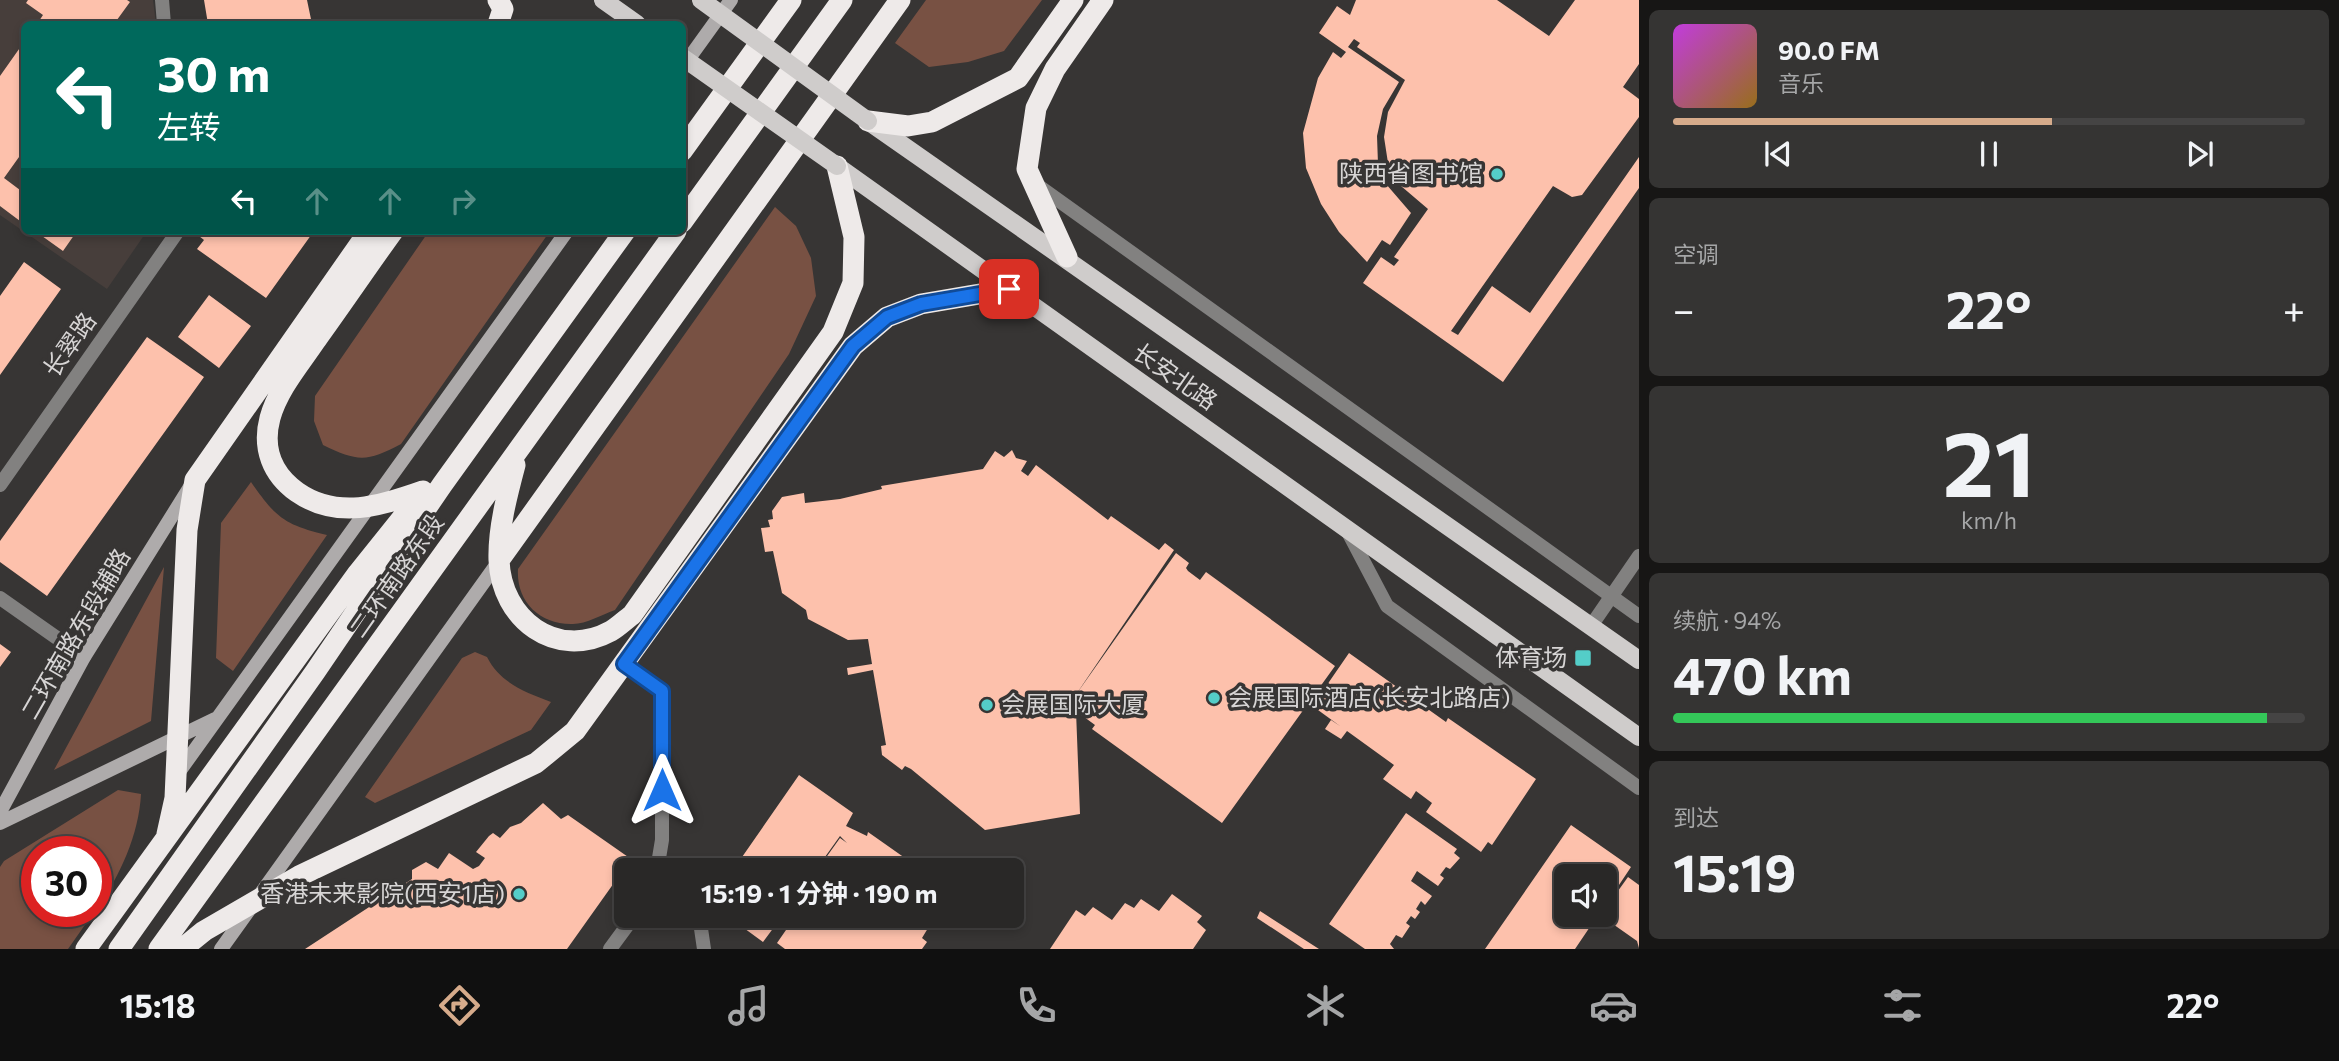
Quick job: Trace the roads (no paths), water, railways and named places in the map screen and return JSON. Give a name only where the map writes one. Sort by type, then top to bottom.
[{"type":"highway","points":[[498,0],[503,9],[499,21]]},
{"type":"highway","points":[[686,145],[791,0]]},
{"type":"highway","points":[[686,216],[842,0]]},
{"type":"highway","points":[[499,561],[900,0]]},
{"type":"highway","points":[[869,121],[908,126],[932,122],[1018,78],[1073,0]]},
{"type":"highway","points":[[1067,257],[1027,169],[1036,108],[1055,69],[1103,0]]},
{"type":"highway","points":[[519,450],[506,496],[499,561],[506,591],[516,612],[533,630],[556,640],[584,639],[610,632],[632,615],[832,332],[853,283],[854,237],[837,166]]},
{"type":"highway","points":[[167,834],[176,778],[187,530],[195,480],[366,235]]},
{"type":"highway","points":[[390,235],[284,387],[270,417],[267,439],[272,464],[281,481],[320,506],[349,509],[370,506],[432,488]]},
{"type":"highway","name":"二环南路东段","points":[[119,949],[432,488],[622,235]]},
{"type":"highway","name":"二环南路东段","points":[[159,949],[673,235]]},
{"type":"highway","points":[[182,949],[204,931],[299,876],[536,763],[575,731],[853,346],[887,317],[921,304],[1009,289]]},
{"type":"highway","points":[[86,949],[358,573],[432,488]]},
{"type":"main road","points":[[603,0],[633,21]]},
{"type":"main road","name":"长安北路","points":[[701,0],[1459,537],[1639,660]]},
{"type":"main road","points":[[686,62],[731,0]]},
{"type":"main road","name":"长安北路","points":[[686,60],[1639,737]]},
{"type":"main road","points":[[176,778],[564,235]]},
{"type":"main road","name":"二环南路东段辅路","points":[[0,812],[84,657],[195,480]]},
{"type":"main road","points":[[221,949],[261,898],[499,561]]},
{"type":"main road","points":[[0,823],[216,719]]},
{"type":"street","points":[[162,0],[164,21]]},
{"type":"street","points":[[1031,181],[1639,616]]},
{"type":"street","name":"长翠路","points":[[0,485],[175,235]]},
{"type":"street","points":[[1346,529],[1387,606],[1639,788]]},
{"type":"street","points":[[1591,626],[1639,556]]},
{"type":"street","points":[[0,598],[84,657]]},
{"type":"street","points":[[624,664],[662,691],[662,840],[659,858]]},
{"type":"street","points":[[610,949],[625,928]]},
{"type":"street","points":[[701,928],[704,949]]},
{"type":"place","name":"陕西省图书馆","points":[[1497,174]]},
{"type":"place","name":"体育场","points":[[1583,658]]},
{"type":"place","name":"会展国际酒店(长安北路店)","points":[[1214,698]]},
{"type":"place","name":"会展国际大厦","points":[[987,705]]},
{"type":"place","name":"香港未来影院(西安1店)","points":[[519,894]]}]
